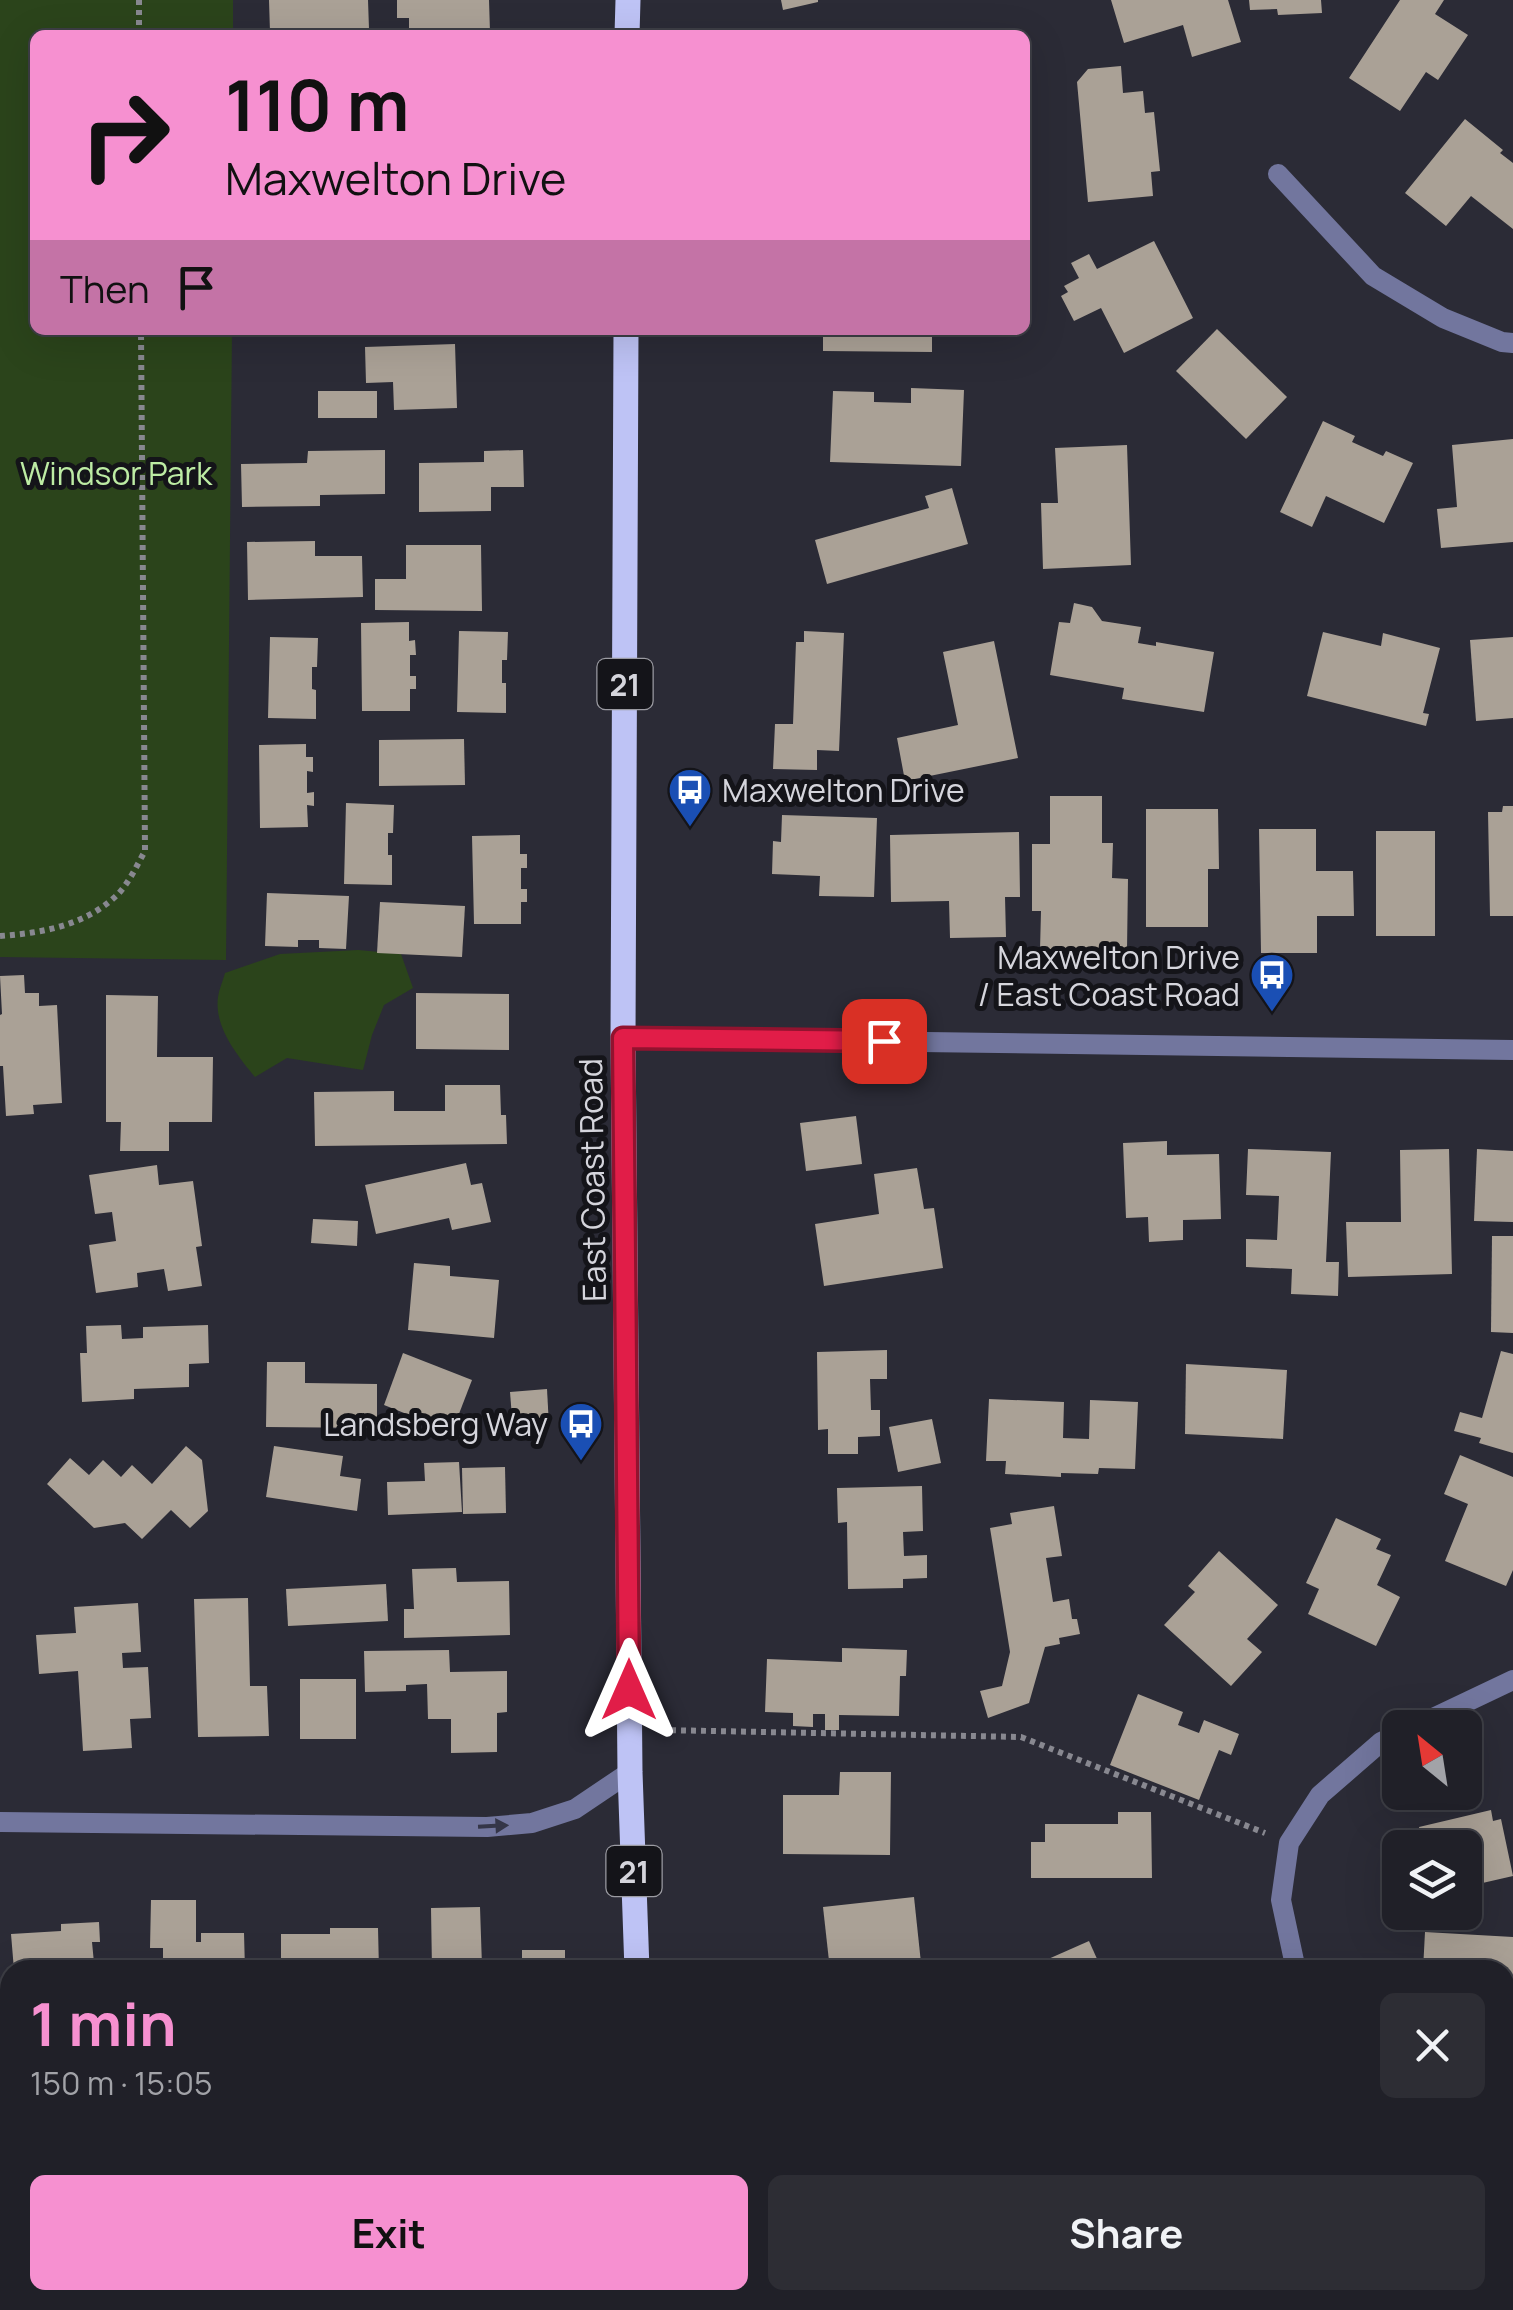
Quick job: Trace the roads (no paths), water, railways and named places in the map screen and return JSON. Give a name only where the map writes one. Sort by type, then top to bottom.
[{"type":"main road","points":[[628,0],[628,30]]},
{"type":"main road","name":"East Coast Road","points":[[626,335],[623,1038],[630,1772],[637,1960]]},
{"type":"street","points":[[1278,174],[1374,276],[1443,318],[1513,344]]},
{"type":"street","points":[[623,1038],[1513,1050]]},
{"type":"street","points":[[1450,1710],[1513,1680]]},
{"type":"street","points":[[1294,1960],[1281,1900],[1290,1843],[1320,1795],[1382,1742]]},
{"type":"street","points":[[0,1822],[487,1827],[532,1823],[575,1809],[630,1772]]},
{"type":"place","name":"Maxwelton Drive","points":[[690,828]]},
{"type":"place","name":"Maxwelton Drive / East Coast Road","points":[[1272,1013]]},
{"type":"place","name":"Landsberg Way","points":[[581,1462]]},
{"type":"park label","name":"Windsor Park","points":[[116,473]]}]
